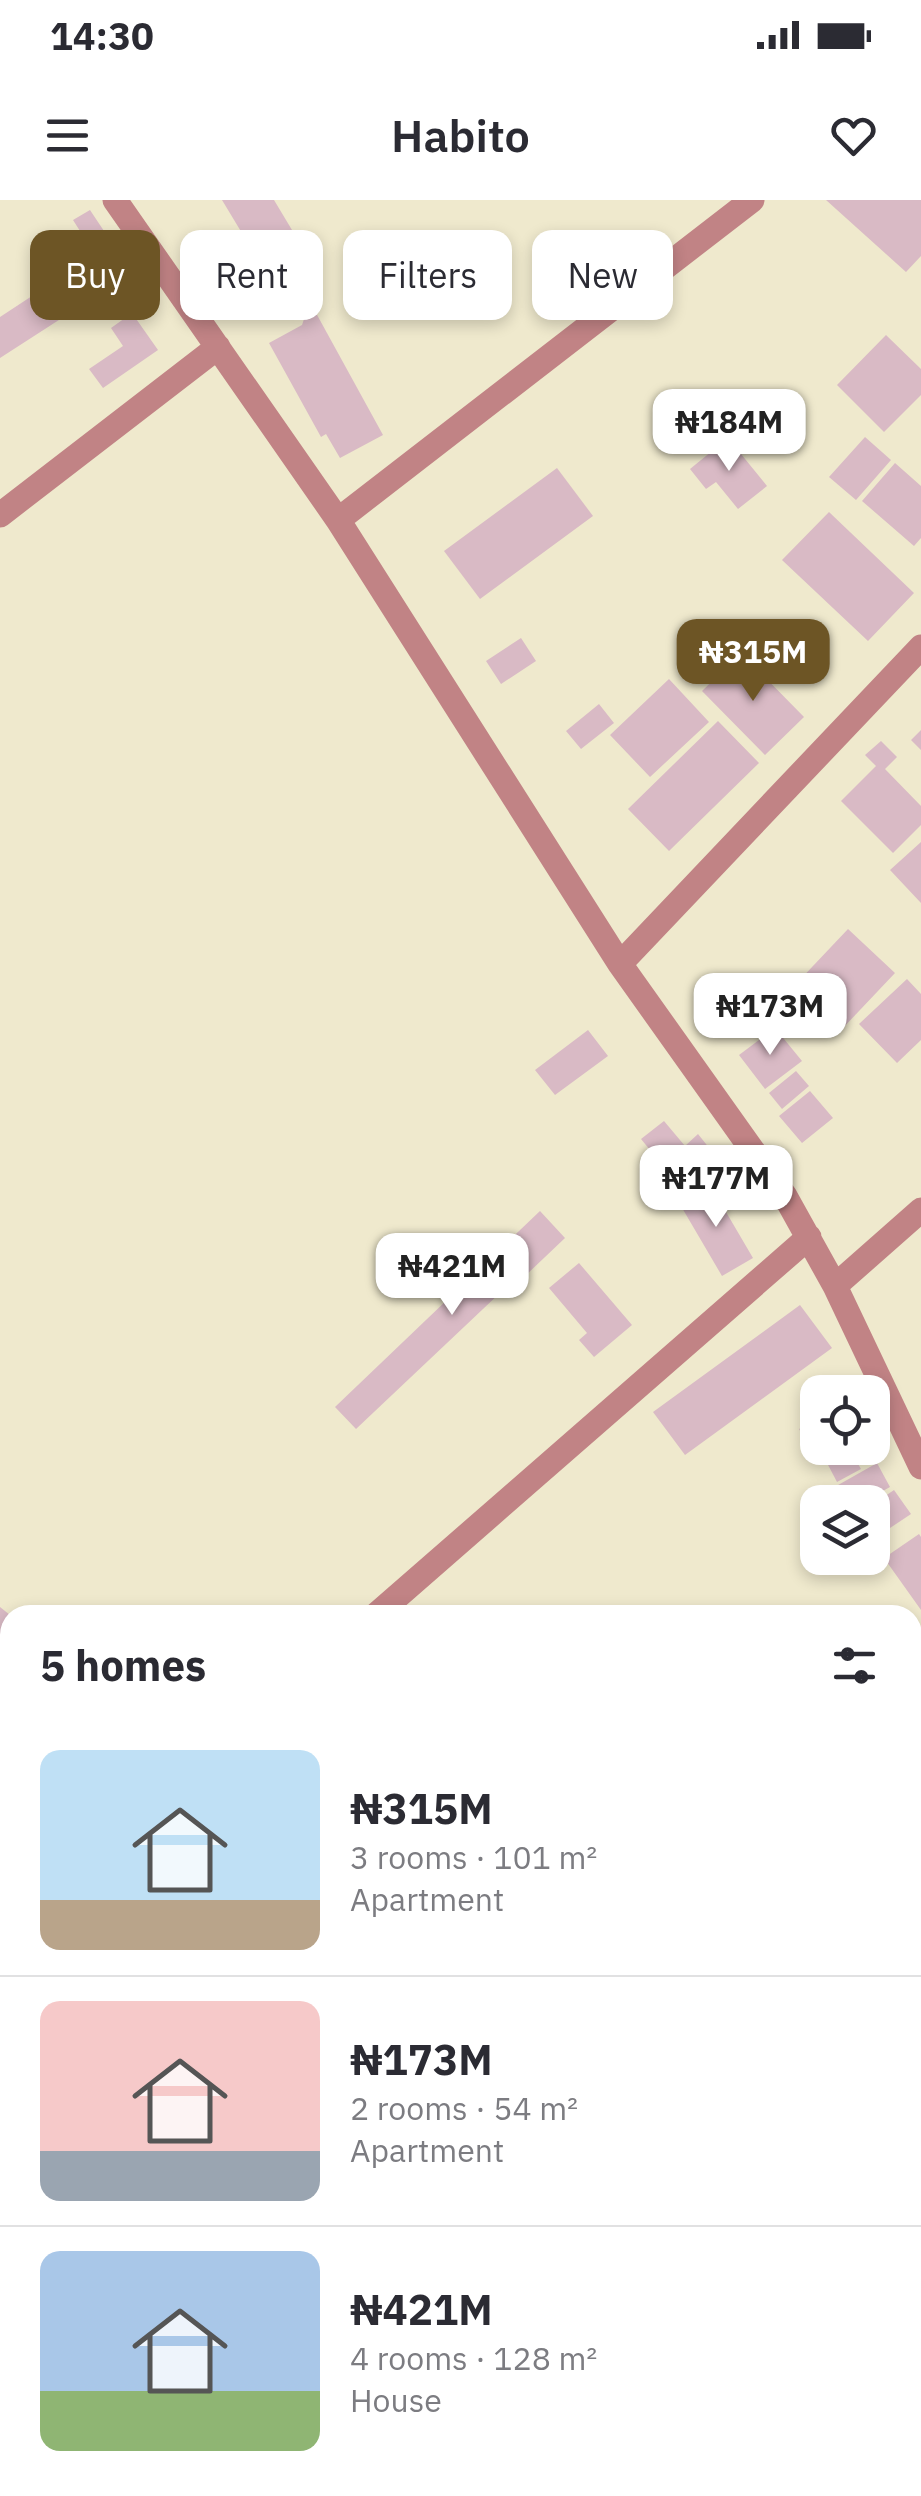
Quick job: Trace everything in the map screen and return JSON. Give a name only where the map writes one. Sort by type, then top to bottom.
[{"type":"street","points":[[115,200],[338,520],[620,964],[785,1196],[810,1236],[921,1467]]},
{"type":"street","points":[[338,520],[752,200]]},
{"type":"street","points":[[0,515],[218,347]]},
{"type":"street","points":[[620,964],[921,647]]},
{"type":"street","points":[[835,1286],[920,1214]]},
{"type":"street","points":[[387,1605],[810,1236]]},
{"type":"building","points":[[222,200],[274,200],[292,230],[240,230]]},
{"type":"building","points":[[826,200],[921,200],[921,256],[906,272]]},
{"type":"building","points":[[90,210],[103,230],[79,230],[73,220]]},
{"type":"building","points":[[30,297],[30,320],[59,320],[0,358],[0,317]]},
{"type":"building","points":[[122,320],[137,320],[158,350],[103,388],[89,369],[123,346],[111,328]]},
{"type":"building","points":[[304,320],[320,320],[383,435],[340,458],[326,434],[321,437],[269,343],[302,325]]},
{"type":"building","points":[[886,335],[921,369],[921,395],[884,432],[837,385]]},
{"type":"building","points":[[865,437],[891,460],[856,500],[829,477]]},
{"type":"building","points":[[728,438],[767,486],[738,509],[716,482],[706,489],[690,469]]},
{"type":"building","points":[[895,463],[921,486],[921,538],[914,546],[862,501]]},
{"type":"building","points":[[557,468],[593,516],[480,599],[444,551]]},
{"type":"building","points":[[829,512],[914,593],[868,641],[782,560]]},
{"type":"building","points":[[521,638],[536,661],[501,684],[486,661]]},
{"type":"building","points":[[741,653],[804,717],[765,755],[702,691]]},
{"type":"building","points":[[669,679],[709,722],[650,777],[610,735]]},
{"type":"building","points":[[599,704],[614,723],[581,749],[566,731]]},
{"type":"building","points":[[718,721],[759,763],[669,851],[628,809]]},
{"type":"building","points":[[921,730],[921,750],[911,740]]},
{"type":"building","points":[[881,741],[897,757],[885,769],[921,806],[921,825],[893,853],[841,801],[876,766],[865,755]]},
{"type":"building","points":[[921,842],[921,903],[890,870]]},
{"type":"building","points":[[848,929],[895,973],[842,1029],[795,985]]},
{"type":"building","points":[[907,979],[921,994],[921,1040],[897,1063],[859,1024]]},
{"type":"building","points":[[750,992],[767,1015],[740,1034],[723,1011]]},
{"type":"building","points":[[775,1028],[802,1061],[765,1089],[739,1055]]},
{"type":"building","points":[[588,1030],[608,1056],[555,1095],[535,1070]]},
{"type":"building","points":[[796,1071],[809,1086],[782,1109],[769,1093]]},
{"type":"building","points":[[810,1091],[833,1118],[802,1143],[779,1116]]},
{"type":"building","points":[[664,1121],[685,1146],[698,1134],[710,1149],[695,1161],[703,1171],[682,1189],[641,1139]]},
{"type":"building","points":[[709,1183],[753,1258],[722,1276],[678,1201]]},
{"type":"building","points":[[540,1211],[565,1238],[524,1277],[521,1273],[356,1429],[335,1407]]},
{"type":"building","points":[[579,1263],[632,1325],[594,1357],[579,1340],[587,1333],[549,1288]]},
{"type":"building","points":[[800,1305],[832,1348],[685,1455],[653,1412]]},
{"type":"building","points":[[828,1465],[859,1465],[861,1469],[837,1482]]},
{"type":"building","points":[[878,1465],[889,1485],[838,1485]]},
{"type":"building","points":[[894,1490],[911,1514],[890,1528],[890,1493]]},
{"type":"building","points":[[919,1534],[921,1605],[890,1566],[890,1554]]}]
